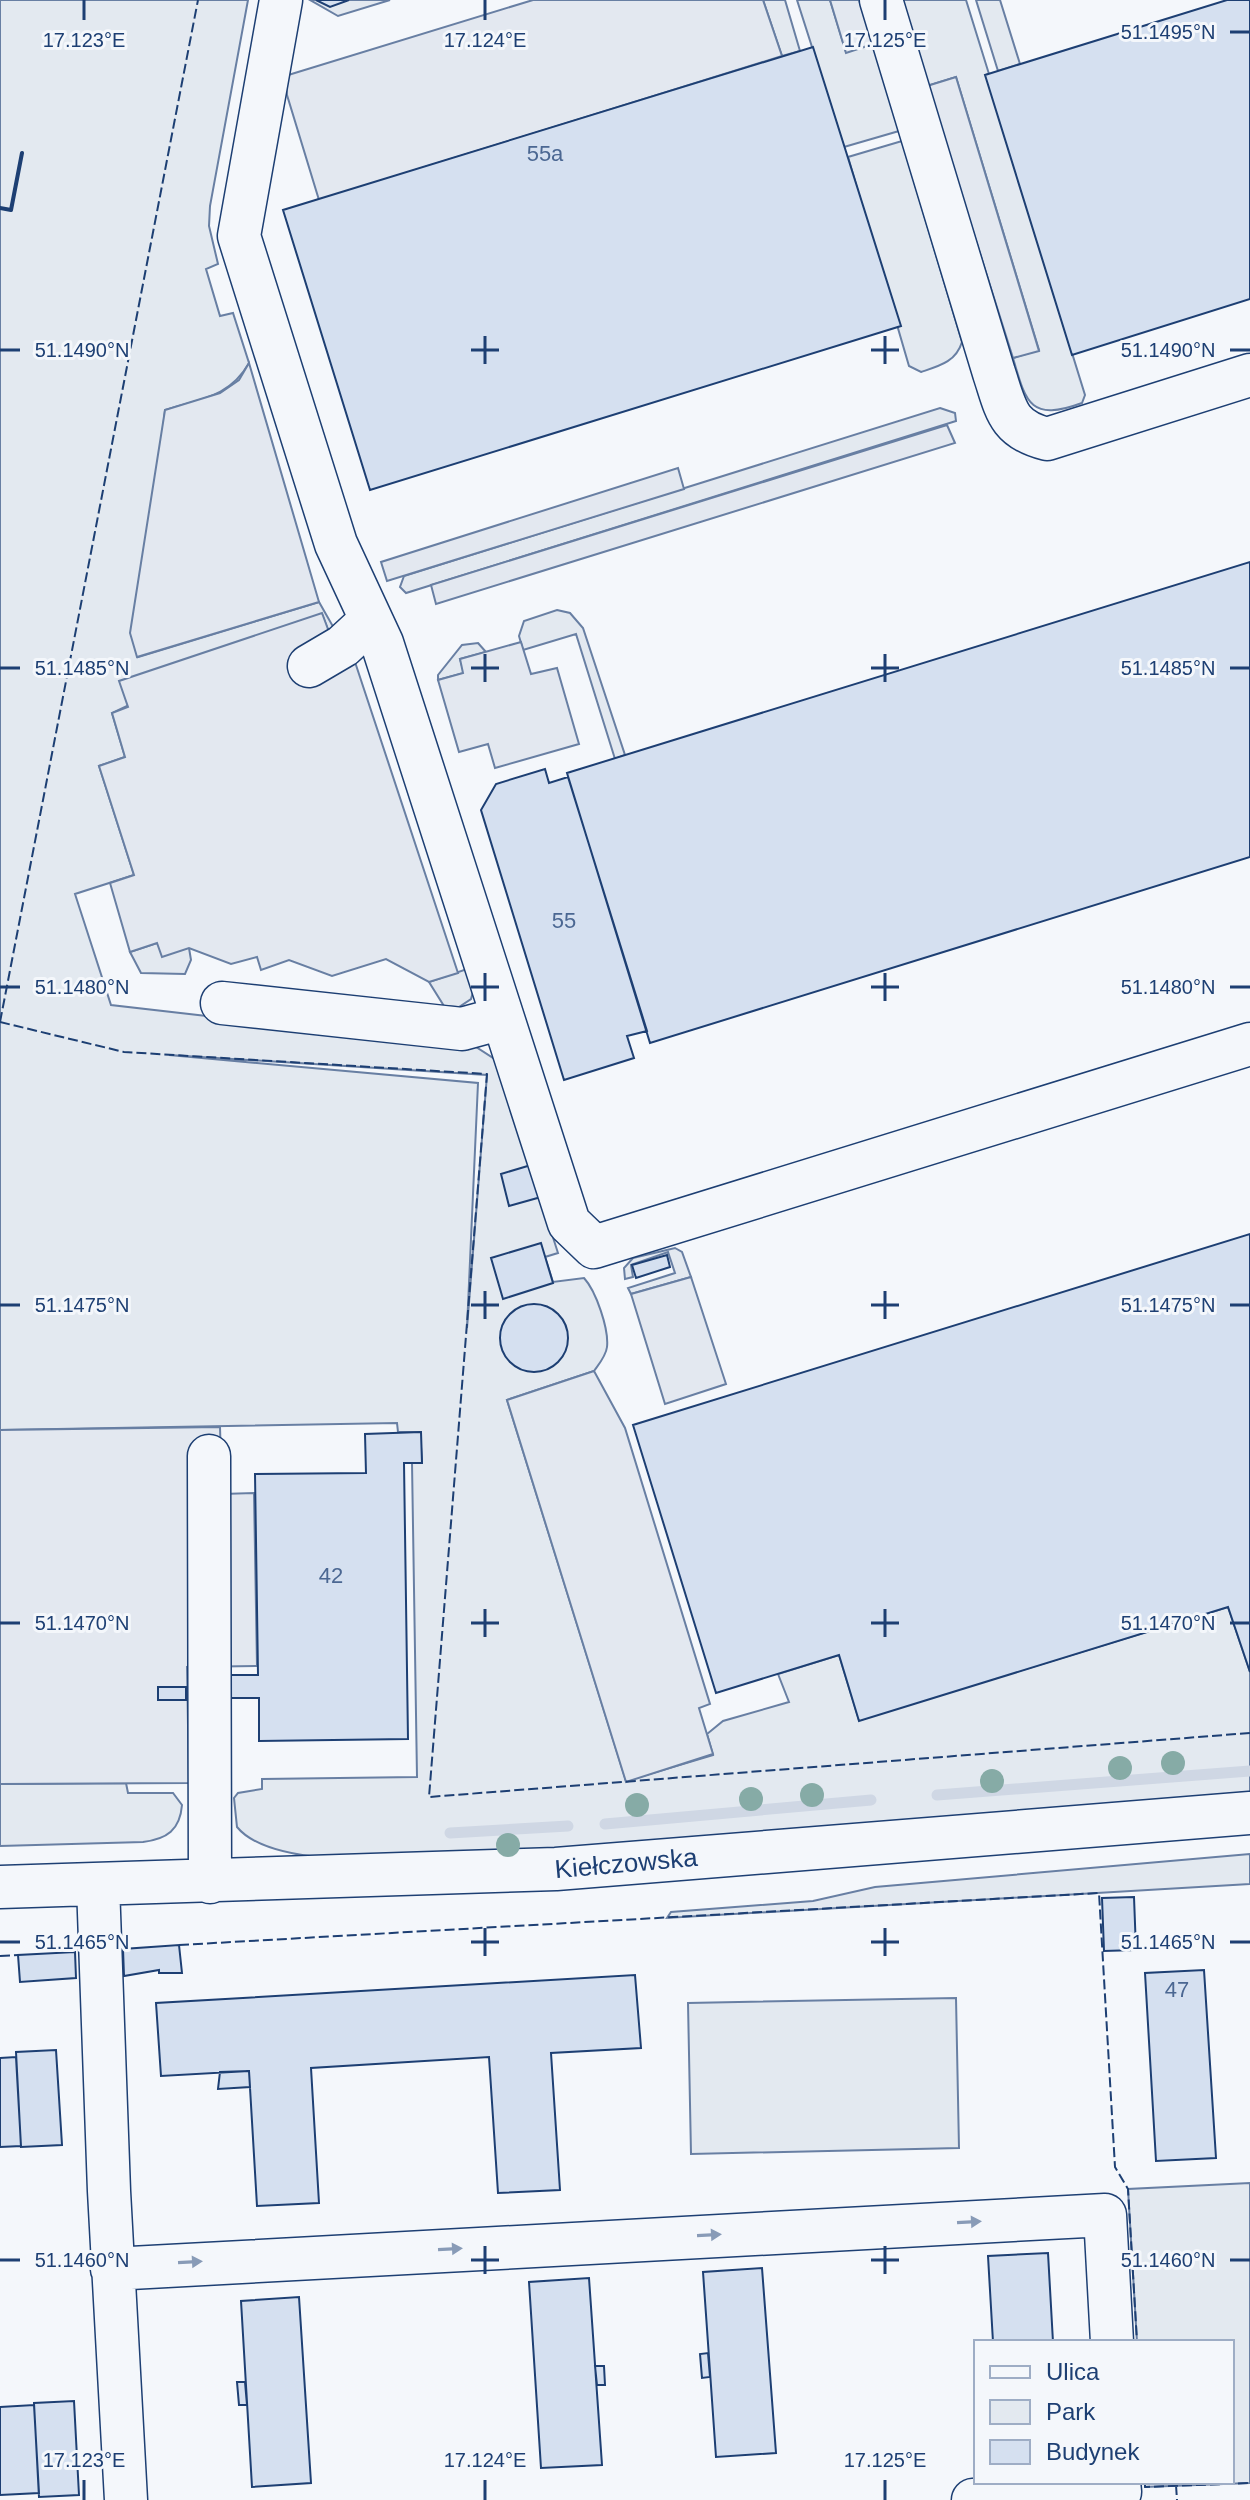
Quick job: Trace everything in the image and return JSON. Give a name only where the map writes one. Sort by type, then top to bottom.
[{"type":"street","points":[[281,0],[239,236],[336,544],[382,643],[569,1223],[594,1247],[1250,1044]]},
{"type":"street","points":[[881,0],[994,373],[1008,415],[1023,433],[1047,439],[1250,375]]},
{"type":"street","points":[[309,666],[343,646],[371,620]]},
{"type":"street","points":[[222,1003],[462,1029],[502,1018]]},
{"type":"street","points":[[209,1456],[210,1882]]},
{"type":"street","name":"Kiełczowska","points":[[0,1887],[556,1869],[1250,1813]]},
{"type":"street","points":[[98,1885],[112,2269],[126,2500]]},
{"type":"street","points":[[112,2269],[1105,2215],[1112,2340]]},
{"type":"street","points":[[973,2500],[1120,2492],[1119,2484]]},
{"type":"green space","points":[[0,0],[248,0],[210,206],[209,226],[218,264],[206,269],[220,316],[233,313],[249,363],[223,390],[165,410],[138,657],[319,602],[335,630],[332,640],[322,614],[112,713],[125,757],[99,766],[134,875],[75,894],[111,1005],[476,1047],[496,1060],[558,1253],[545,1257],[553,1282],[584,1278],[597,1301],[606,1330],[606,1350],[594,1371],[507,1400],[626,1781],[713,1755],[707,1734],[723,1721],[789,1702],[778,1674],[839,1655],[859,1720],[1228,1607],[1250,1672],[1250,1792],[467,1858],[344,1859],[280,1851],[255,1841],[237,1827],[234,1798],[238,1793],[262,1789],[262,1779],[417,1777],[412,1463],[422,1462],[420,1432],[398,1432],[397,1423],[0,1430]],"holes":[[[169,1055],[487,1075],[467,1328],[478,1083]]]},
{"type":"green space","points":[[310,0],[390,0],[338,16]]},
{"type":"green space","points":[[763,0],[785,0],[800,51],[782,56]]},
{"type":"green space","points":[[797,0],[830,0],[846,52],[873,44],[899,131],[844,147]]},
{"type":"green space","points":[[901,0],[966,0],[989,74],[986,75],[1085,395],[1082,403],[1065,408],[1041,409],[1033,404],[1022,387],[1013,358],[1039,350],[956,77],[927,86]]},
{"type":"green space","points":[[976,0],[1000,0],[1020,64],[998,71]]},
{"type":"green space","points":[[902,141],[962,342],[951,359],[921,372],[909,366],[848,157]]},
{"type":"green space","points":[[940,408],[955,413],[956,421],[406,593],[400,587],[404,576]]},
{"type":"green space","points":[[557,610],[570,613],[583,628],[625,755],[615,759],[576,634],[523,650],[519,636],[524,621]]},
{"type":"green space","points":[[478,643],[486,652],[460,659],[464,673],[438,680],[438,675],[462,645]]},
{"type":"green space","points":[[157,943],[189,948],[191,960],[185,974],[141,973],[130,952]]},
{"type":"green space","points":[[467,969],[473,992],[471,999],[459,1007],[444,1006],[429,982]]},
{"type":"green space","points":[[675,1248],[682,1252],[691,1277],[631,1294],[628,1288],[675,1273],[668,1252],[631,1265],[633,1277],[625,1279],[624,1268],[633,1258]]},
{"type":"green space","points":[[126,1783],[128,1793],[173,1793],[182,1805],[181,1814],[171,1832],[143,1842],[0,1846],[0,1784]]},
{"type":"green space","points":[[1250,1854],[1250,1884],[667,1918],[671,1912],[813,1901],[875,1887]]},
{"type":"green space","points":[[956,1998],[959,2148],[691,2154],[688,2003]]},
{"type":"green space","points":[[1250,2183],[1250,2483],[1234,2484],[1234,2340],[1137,2340],[1128,2189]]},
{"type":"green space","points":[[1145,2484],[1224,2484],[1145,2487]]},
{"type":"shaded area","points":[[533,0],[763,0],[782,56],[319,200],[287,95],[285,76]]},
{"type":"shaded area","points":[[830,0],[859,0],[873,44],[846,53]]},
{"type":"shaded area","points":[[956,77],[1039,351],[1013,358],[927,86]]},
{"type":"shaded area","points":[[249,363],[319,602],[137,657],[130,633],[165,410],[220,393],[239,380]]},
{"type":"shaded area","points":[[947,425],[955,443],[436,604],[431,585]]},
{"type":"shaded area","points":[[678,468],[684,489],[387,581],[381,562]]},
{"type":"shaded area","points":[[322,613],[332,640],[354,659],[458,973],[429,982],[386,959],[332,976],[289,960],[261,970],[257,957],[231,964],[189,948],[162,957],[157,943],[130,952],[110,883],[134,875],[99,766],[125,757],[112,713],[128,707],[119,681]]},
{"type":"shaded area","points":[[521,642],[531,674],[557,668],[579,744],[495,768],[488,744],[459,752],[438,680],[463,673],[460,659]]},
{"type":"shaded area","points":[[691,1277],[726,1384],[665,1404],[631,1294]]},
{"type":"shaded area","points":[[594,1371],[625,1428],[710,1704],[699,1708],[713,1754],[626,1782],[507,1400]]},
{"type":"shaded area","points":[[220,1427],[222,1494],[254,1493],[257,1666],[187,1667],[189,1783],[0,1784],[0,1430]]},
{"type":"building","points":[[316,0],[349,0],[330,7]]},
{"type":"building","points":[[1227,0],[1250,0],[1250,299],[1072,355],[985,75]]},
{"type":"building","points":[[813,47],[901,326],[370,490],[283,210]]},
{"type":"building","points":[[1250,562],[1250,857],[650,1043],[567,773]]},
{"type":"building","points":[[545,769],[549,783],[568,777],[647,1031],[627,1036],[634,1058],[564,1080],[481,810],[496,784]]},
{"type":"building","points":[[531,1165],[541,1197],[509,1206],[501,1174]]},
{"type":"building","points":[[1250,1234],[1250,1672],[1228,1607],[859,1721],[839,1655],[716,1693],[633,1425]]},
{"type":"building","points":[[541,1243],[553,1283],[503,1299],[491,1258]]},
{"type":"building","points":[[667,1255],[670,1267],[636,1278],[632,1265]]},
{"type":"building","points":[[534,1304],[547,1306],[558,1314],[566,1325],[566,1351],[558,1362],[547,1370],[534,1372],[521,1370],[510,1362],[502,1351],[500,1338],[502,1325],[510,1314],[521,1306]]},
{"type":"building","points":[[421,1432],[422,1463],[404,1463],[408,1739],[259,1741],[259,1698],[229,1698],[229,1675],[258,1675],[255,1474],[366,1473],[365,1434]]},
{"type":"building","points":[[158,1687],[186,1687],[186,1700],[158,1700]]},
{"type":"building","points":[[1134,1897],[1136,1950],[1104,1951],[1102,1898]]},
{"type":"building","points":[[179,1945],[182,1973],[159,1973],[159,1970],[124,1976],[123,1949]]},
{"type":"building","points":[[75,1952],[76,1978],[20,1982],[18,1955]]},
{"type":"building","points":[[1204,1970],[1216,2158],[1156,2161],[1145,1973]]},
{"type":"building","points":[[635,1975],[641,2048],[551,2053],[560,2190],[498,2193],[489,2057],[311,2068],[319,2203],[257,2206],[249,2071],[161,2076],[156,2003]]},
{"type":"building","points":[[56,2050],[62,2145],[21,2147],[16,2052]]},
{"type":"building","points":[[16,2057],[21,2146],[0,2147],[0,2058]]},
{"type":"building","points":[[249,2071],[250,2087],[218,2089],[220,2072]]},
{"type":"building","points":[[1048,2253],[1053,2340],[993,2340],[988,2256]]},
{"type":"building","points":[[762,2268],[776,2453],[716,2457],[703,2272]]},
{"type":"building","points":[[589,2278],[602,2465],[541,2468],[529,2282]]},
{"type":"building","points":[[299,2297],[311,2483],[252,2487],[241,2301]]},
{"type":"building","points":[[708,2353],[710,2377],[702,2378],[700,2354]]},
{"type":"building","points":[[595,2366],[604,2366],[605,2385],[597,2385]]},
{"type":"building","points":[[237,2382],[245,2382],[247,2405],[239,2405]]},
{"type":"building","points":[[74,2401],[79,2495],[39,2497],[34,2403]]},
{"type":"building","points":[[34,2405],[39,2493],[0,2495],[0,2407]]},
{"type":"waterway","points":[[937,1795],[1250,1771]]},
{"type":"waterway","points":[[605,1824],[871,1800]]},
{"type":"waterway","points":[[450,1833],[568,1826]]},
{"type":"fence","points":[[0,1022],[198,0]]},
{"type":"fence","points":[[0,1022],[124,1052],[487,1074],[429,1797],[1250,1733]]},
{"type":"fence","points":[[179,1945],[1099,1893],[1115,2167],[1128,2189],[1137,2340]]},
{"type":"fence","points":[[0,1956],[18,1955]]},
{"type":"fence","points":[[1234,2484],[1250,2483]]},
{"type":"fence","points":[[1145,2484],[1145,2487],[1224,2484]]},
{"type":"fence","points":[[1176,2485],[1177,2500]]},
{"type":"wall","points":[[0,208],[11,210],[22,153]]}]
